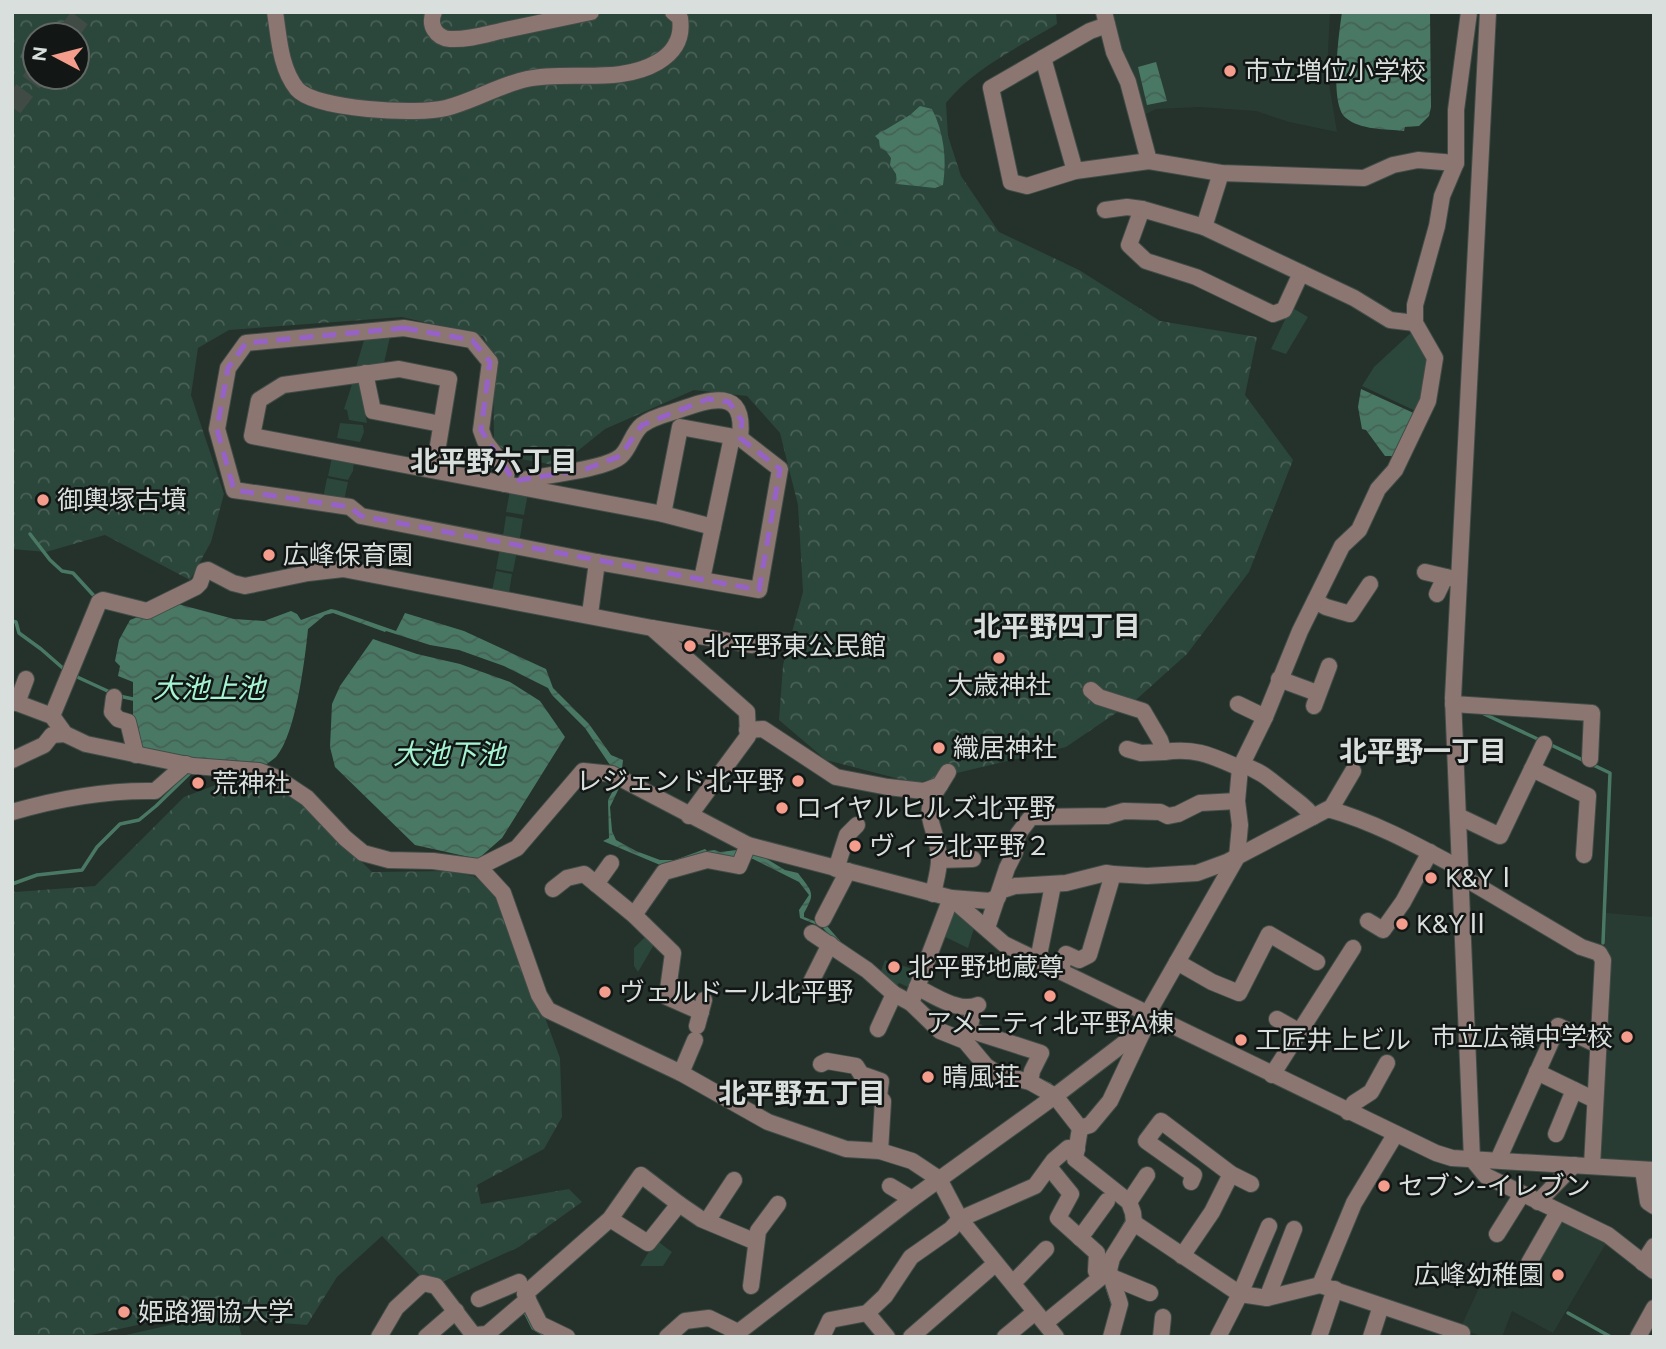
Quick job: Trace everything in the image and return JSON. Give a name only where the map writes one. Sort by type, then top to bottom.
[{"type":"street","points":[[275,12],[289,76],[298,90],[307,97],[323,103],[405,112],[430,112],[450,107],[527,79],[634,72],[668,56],[677,44],[682,31],[680,18],[673,12]]},
{"type":"street","points":[[434,12],[432,27],[440,36],[449,39],[472,37],[591,12]]},
{"type":"street","points":[[1078,1158],[1085,1126],[1117,1089],[1123,1071],[1177,962],[1237,857],[1240,825],[1237,801],[1241,766],[1315,601],[1342,546],[1359,530],[1378,489],[1395,470],[1428,401],[1435,358],[1415,323],[1415,305],[1437,226],[1442,196],[1456,163],[1456,110],[1469,12]]},
{"type":"street","points":[[1488,12],[1452,579],[1453,704],[1472,1159],[1486,1176],[1608,1236],[1649,1267],[1654,1246]]},
{"type":"street","points":[[1149,160],[1128,82],[1114,52],[1106,19],[991,88],[1011,182],[1027,186],[1075,171],[1149,160],[1221,173],[1364,178],[1393,165],[1418,160],[1456,163]]},
{"type":"street","points":[[1043,58],[1075,171]]},
{"type":"street","points":[[1204,227],[1221,173]]},
{"type":"street","points":[[1449,183],[1478,185]]},
{"type":"street","points":[[1105,210],[1128,207],[1142,209],[1204,227],[1354,298],[1390,320],[1415,323]]},
{"type":"street","points":[[1142,209],[1129,245],[1146,261],[1196,277],[1273,314],[1284,310],[1301,273]]},
{"type":"street","points":[[505,484],[507,470],[485,441],[481,430],[490,362],[472,340],[404,328],[246,343],[228,368],[217,429],[234,490],[350,507],[361,516],[597,562],[759,590],[780,469],[736,438],[680,427],[663,514]]},
{"type":"street","points":[[434,470],[449,379],[399,369],[283,385],[259,400],[252,436],[663,514],[713,527]]},
{"type":"street","points":[[365,373],[373,411],[441,424]]},
{"type":"street","points":[[523,487],[527,479],[586,469],[621,456],[642,425],[708,399],[729,402],[738,409],[742,421],[702,579]]},
{"type":"street","points":[[590,614],[597,562]]},
{"type":"street","points":[[52,716],[99,602],[103,600],[147,611],[196,587],[204,571],[208,570],[245,586],[343,569],[752,645]]},
{"type":"street","points":[[1425,572],[1452,579]]},
{"type":"street","points":[[1437,594],[1452,579]]},
{"type":"street","points":[[1315,601],[1350,614],[1369,595]]},
{"type":"street","points":[[652,628],[747,712],[748,736],[689,816]]},
{"type":"street","points":[[1279,679],[1315,700],[1329,666]]},
{"type":"street","points":[[26,679],[15,702],[52,716],[65,734],[86,744],[186,764],[259,771],[277,778],[307,798],[363,853],[389,860],[433,861],[479,867],[517,848],[583,771],[618,777],[748,845],[933,894],[990,901],[1015,886],[1053,886],[1106,873],[1147,876],[1197,873],[1237,857],[1330,810],[1353,771]]},
{"type":"street","points":[[1091,690],[1099,697],[1143,711],[1164,752]]},
{"type":"street","points":[[114,697],[112,712],[118,719],[128,722],[136,755]]},
{"type":"street","points":[[1238,704],[1265,717]]},
{"type":"street","points":[[1453,704],[1592,713],[1594,750]]},
{"type":"street","points":[[747,730],[763,729],[836,777],[924,792],[944,779],[931,798],[927,812],[934,827],[939,860],[933,894]]},
{"type":"street","points":[[12,760],[44,745],[52,735],[65,734]]},
{"type":"street","points":[[1458,816],[1500,836],[1544,744]]},
{"type":"street","points":[[1127,748],[1141,753],[1182,749],[1201,751],[1260,771],[1308,808],[1314,817]]},
{"type":"street","points":[[12,812],[52,800],[74,799],[82,795],[111,791],[155,791],[186,764]]},
{"type":"street","points":[[1532,769],[1588,796],[1584,855]]},
{"type":"street","points":[[987,928],[1015,852],[1018,834],[1031,817],[1107,816],[1124,811],[1160,811],[1168,816],[1200,803],[1237,801]]},
{"type":"street","points":[[1330,810],[1354,816],[1430,852],[1581,947],[1599,953],[1604,960],[1592,1167]]},
{"type":"street","points":[[823,919],[842,870],[847,835],[857,825]]},
{"type":"street","points":[[1568,830],[1585,834]]},
{"type":"street","points":[[634,915],[664,872],[707,860],[739,866],[748,845]]},
{"type":"street","points":[[1368,921],[1383,930],[1403,902],[1430,852]]},
{"type":"street","points":[[939,860],[973,859]]},
{"type":"street","points":[[596,884],[611,863]]},
{"type":"street","points":[[479,867],[503,893],[539,995],[548,1010],[681,1073],[768,1122],[846,1149],[880,1151],[912,1161],[939,1179],[960,1219],[1056,1337]]},
{"type":"street","points":[[554,890],[567,878],[584,874],[634,915],[673,953],[667,997],[699,1020],[681,1073]]},
{"type":"street","points":[[1060,971],[1066,954],[1079,960],[1089,955],[1113,874]]},
{"type":"street","points":[[1038,960],[1053,886]]},
{"type":"street","points":[[951,898],[1004,944],[1150,1019],[1395,1135],[1444,1156],[1648,1170],[1648,1202],[1654,1206]]},
{"type":"street","points":[[914,996],[951,898]]},
{"type":"street","points":[[812,933],[867,970],[894,994],[976,1007],[964,1028],[1041,1053],[1031,1077]]},
{"type":"street","points":[[1177,962],[1212,982],[1239,993],[1269,934],[1317,962]]},
{"type":"street","points":[[810,984],[830,944]]},
{"type":"street","points":[[1272,1075],[1353,948]]},
{"type":"street","points":[[878,1029],[894,994]]},
{"type":"street","points":[[914,996],[940,1031],[965,1041],[986,1066],[999,1074],[1031,1077],[1058,1093],[1085,1126]]},
{"type":"street","points":[[667,1337],[685,1321],[709,1318],[735,1334],[912,1199],[1058,1093],[1150,1019]]},
{"type":"street","points":[[1277,1019],[1300,1032]]},
{"type":"street","points":[[1498,1160],[1558,1026],[1598,1045]]},
{"type":"street","points":[[821,1064],[840,1056],[856,1066],[861,1074],[881,1081],[879,1096],[883,1101],[880,1151]]},
{"type":"street","points":[[1348,1112],[1354,1103],[1371,1092],[1387,1063]]},
{"type":"street","points":[[1537,1072],[1595,1100]]},
{"type":"street","points":[[1556,1134],[1574,1090]]},
{"type":"street","points":[[1191,1182],[1194,1175],[1146,1141],[1163,1117],[1220,1158],[1231,1174],[1251,1184]]},
{"type":"street","points":[[1319,1337],[1328,1287],[1354,1202],[1395,1135]]},
{"type":"street","points":[[822,1337],[830,1320],[867,1313],[885,1296],[911,1257],[951,1229],[960,1219],[1035,1186],[1068,1148],[1129,1202],[1133,1213],[1134,1223],[1112,1258],[1110,1276],[1120,1304],[1111,1337]]},
{"type":"street","points":[[1538,1202],[1574,1165]]},
{"type":"street","points":[[1005,1337],[1100,1278],[1096,1271],[1097,1253],[1058,1218],[1071,1194],[1049,1167]]},
{"type":"street","points":[[1182,1256],[1212,1212],[1231,1174]]},
{"type":"street","points":[[379,1337],[396,1308],[423,1283],[436,1286],[475,1336],[487,1334],[522,1287],[610,1219],[641,1175],[707,1222],[756,1242]]},
{"type":"street","points":[[1129,1202],[1147,1175]]},
{"type":"street","points":[[707,1222],[734,1180]]},
{"type":"street","points":[[890,1186],[912,1199]]},
{"type":"street","points":[[1497,1234],[1522,1194]]},
{"type":"street","points":[[1080,1238],[1107,1201]]},
{"type":"street","points":[[610,1219],[649,1242],[679,1204]]},
{"type":"street","points":[[751,1286],[758,1231],[778,1204]]},
{"type":"street","points":[[1529,1264],[1558,1212]]},
{"type":"street","points":[[1134,1223],[1240,1294],[1267,1298],[1328,1287],[1464,1336]]},
{"type":"street","points":[[1218,1337],[1269,1226]]},
{"type":"street","points":[[1267,1298],[1294,1229]]},
{"type":"street","points":[[1013,1283],[1046,1249]]},
{"type":"street","points":[[911,1337],[995,1264]]},
{"type":"street","points":[[1110,1276],[1150,1293]]},
{"type":"street","points":[[479,1299],[522,1287]]},
{"type":"street","points":[[522,1287],[540,1324],[559,1335]]},
{"type":"street","points":[[1371,1337],[1381,1306]]},
{"type":"street","points":[[1638,1336],[1654,1308]]},
{"type":"street","points":[[426,1337],[456,1311]]},
{"type":"street","points":[[867,1313],[887,1337]]},
{"type":"street","points":[[1161,1337],[1163,1317]]},
{"type":"highlighted area","points":[[404,328],[472,340],[490,362],[481,430],[514,481],[586,469],[620,456],[642,425],[708,399],[729,402],[742,421],[740,438],[780,469],[759,590],[361,516],[350,507],[234,490],[217,429],[228,368],[246,343]]},
{"type":"shaded area","name":"市立増位小学校","points":[[1111,12],[1330,12],[1327,72],[1337,132],[1289,122],[1256,111],[1200,107],[1156,109],[1144,115],[1132,69],[1119,44]]},
{"type":"shaded area","name":"市立広嶺中学校","points":[[1606,913],[1654,917],[1654,1161],[1596,1158]]},
{"type":"shaded area","name":"広峰幼稚園","points":[[1561,1219],[1608,1240],[1553,1333],[1512,1311],[1502,1337],[1485,1337],[1460,1329],[1489,1266],[1524,1284]]},
{"type":"green space","points":[[12,12],[1056,12],[1057,24],[983,69],[957,90],[946,103],[948,136],[961,176],[999,232],[1079,270],[1160,321],[1257,337],[1245,395],[1293,460],[1249,572],[1187,654],[1138,698],[1066,747],[915,783],[826,760],[779,720],[783,665],[803,592],[798,505],[780,433],[747,396],[694,390],[605,429],[559,466],[521,459],[494,443],[493,356],[483,336],[402,317],[229,330],[198,348],[191,395],[224,494],[211,542],[190,580],[105,535],[46,552],[12,549]]},
{"type":"green space","points":[[1291,307],[1308,317],[1286,354],[1271,349]]},
{"type":"green space","points":[[1415,329],[1428,352],[1420,413],[1362,386],[1374,367]]},
{"type":"green space","points":[[390,337],[384,363],[356,367],[364,340]]},
{"type":"green space","points":[[360,379],[367,423],[349,420],[347,410],[344,409],[353,381]]},
{"type":"green space","points":[[340,423],[363,425],[364,432],[360,442],[337,438]]},
{"type":"green space","points":[[332,457],[354,461],[348,480],[328,476]]},
{"type":"green space","points":[[327,478],[348,482],[344,501],[323,498]]},
{"type":"green space","points":[[510,490],[528,493],[524,515],[506,512]]},
{"type":"green space","points":[[506,516],[523,519],[520,538],[503,535]]},
{"type":"green space","points":[[500,548],[517,551],[513,572],[496,569]]},
{"type":"green space","points":[[496,571],[512,574],[509,593],[492,591]]},
{"type":"green space","points":[[244,774],[291,792],[372,872],[447,871],[473,876],[498,891],[560,1058],[562,1117],[544,1149],[477,1185],[481,1204],[569,1189],[582,1202],[519,1247],[431,1287],[382,1236],[337,1277],[307,1325],[184,1315],[82,1337],[12,1337],[12,888],[15,892],[95,886],[184,797]]},
{"type":"green space","points":[[954,909],[975,925],[968,948],[941,935]]},
{"type":"green space","points":[[647,935],[655,943],[638,972],[634,966],[634,948]]},
{"type":"green space","points":[[885,960],[919,971],[913,983],[908,987],[899,983],[896,987],[881,971]]},
{"type":"green space","points":[[656,1240],[672,1252],[663,1266],[640,1266]]},
{"type":"green space","points":[[196,1319],[238,1322],[242,1337],[117,1337]]},
{"type":"water","points":[[1342,12],[1430,12],[1431,107],[1429,116],[1419,126],[1405,127],[1404,131],[1366,127],[1352,122],[1341,111],[1336,68]]},
{"type":"water","points":[[1156,62],[1167,101],[1147,105],[1138,67]]},
{"type":"water","points":[[920,106],[932,109],[942,137],[945,166],[943,185],[935,188],[897,184],[896,174],[890,165],[891,158],[880,148],[879,140],[875,136]]},
{"type":"water","points":[[1361,389],[1418,415],[1394,456],[1385,456],[1366,430],[1362,429],[1358,407]]},
{"type":"water","name":"大池上池","points":[[174,603],[234,619],[264,621],[291,611],[301,620],[331,609],[396,631],[405,613],[464,631],[546,669],[553,688],[589,724],[611,755],[623,760],[620,786],[610,807],[612,831],[616,840],[660,860],[675,860],[705,849],[757,853],[785,870],[798,873],[811,892],[804,917],[827,926],[841,942],[875,967],[891,984],[931,1012],[945,1027],[974,1038],[990,1060],[1006,1069],[1051,1083],[1084,1123],[1082,1169],[1129,1209],[1128,1224],[1110,1254],[1106,1267],[1116,1304],[1109,1337],[1106,1337],[1111,1305],[1101,1275],[1102,1260],[1128,1215],[1123,1206],[1078,1171],[1080,1126],[1053,1092],[1044,1086],[997,1071],[986,1064],[967,1040],[940,1029],[918,1007],[888,987],[869,966],[841,947],[822,927],[800,918],[799,910],[809,895],[799,882],[753,859],[736,856],[705,857],[671,866],[660,865],[603,841],[609,838],[608,800],[615,787],[617,770],[612,768],[585,728],[548,688],[504,666],[459,650],[385,632],[333,613],[325,615],[308,629],[298,696],[289,732],[276,757],[263,767],[138,752],[133,720],[133,682],[118,676],[120,666],[115,661],[119,640],[130,620]]},
{"type":"water","name":"大池下池","points":[[373,639],[417,654],[460,664],[510,682],[540,701],[565,737],[502,838],[478,859],[415,845],[335,767],[330,747],[332,704],[340,686]]},
{"type":"waterway","points":[[30,534],[50,560],[62,571],[73,573],[96,598]]},
{"type":"waterway","points":[[12,621],[16,622],[19,633],[65,670]]},
{"type":"waterway","points":[[75,676],[112,693]]},
{"type":"waterway","points":[[119,696],[133,699]]},
{"type":"waterway","points":[[1482,713],[1542,741]]},
{"type":"waterway","points":[[1549,744],[1610,773],[1603,943]]},
{"type":"waterway","points":[[12,884],[37,875],[82,870],[97,847],[120,824],[139,820],[191,772]]},
{"type":"waterway","points":[[524,1310],[533,1328],[548,1337]]},
{"type":"waterway","points":[[1568,1313],[1611,1337]]},
{"type":"tunnel","points":[[77,21],[84,12]]},
{"type":"tunnel","points":[[12,107],[24,91]]},
{"type":"place","name":"市立増位小学校","points":[[1230,71]]},
{"type":"place","name":"御輿塚古墳","points":[[43,500]]},
{"type":"place","name":"広峰保育園","points":[[269,555]]},
{"type":"place","name":"北平野東公民館","points":[[690,646]]},
{"type":"place","name":"大歳神社","points":[[999,658]]},
{"type":"place","name":"織居神社","points":[[939,748]]},
{"type":"place","name":"レジェンド北平野","points":[[798,781]]},
{"type":"place","name":"荒神社","points":[[198,783]]},
{"type":"place","name":"ロイヤルヒルズ北平野","points":[[782,808]]},
{"type":"place","name":"ヴィラ北平野２","points":[[855,846]]},
{"type":"place","name":"K&YⅠ","points":[[1431,878]]},
{"type":"place","name":"K&YⅡ","points":[[1402,924]]},
{"type":"place","name":"北平野地蔵尊","points":[[894,967]]},
{"type":"place","name":"ヴェルドール北平野","points":[[605,992]]},
{"type":"place","name":"アメニティ北平野A棟","points":[[1050,996]]},
{"type":"place","name":"市立広嶺中学校","points":[[1627,1037]]},
{"type":"place","name":"工匠井上ビル","points":[[1241,1040]]},
{"type":"place","name":"晴風荘","points":[[928,1077]]},
{"type":"place","name":"セブン-イレブン","points":[[1384,1186]]},
{"type":"place","name":"広峰幼稚園","points":[[1558,1275]]},
{"type":"place","name":"姫路獨協大学","points":[[124,1312]]},
{"type":"district","name":"北平野六丁目","points":[[494,461]]},
{"type":"district","name":"北平野四丁目","points":[[1057,626]]},
{"type":"district","name":"北平野一丁目","points":[[1423,751]]},
{"type":"district","name":"北平野五丁目","points":[[802,1093]]}]
